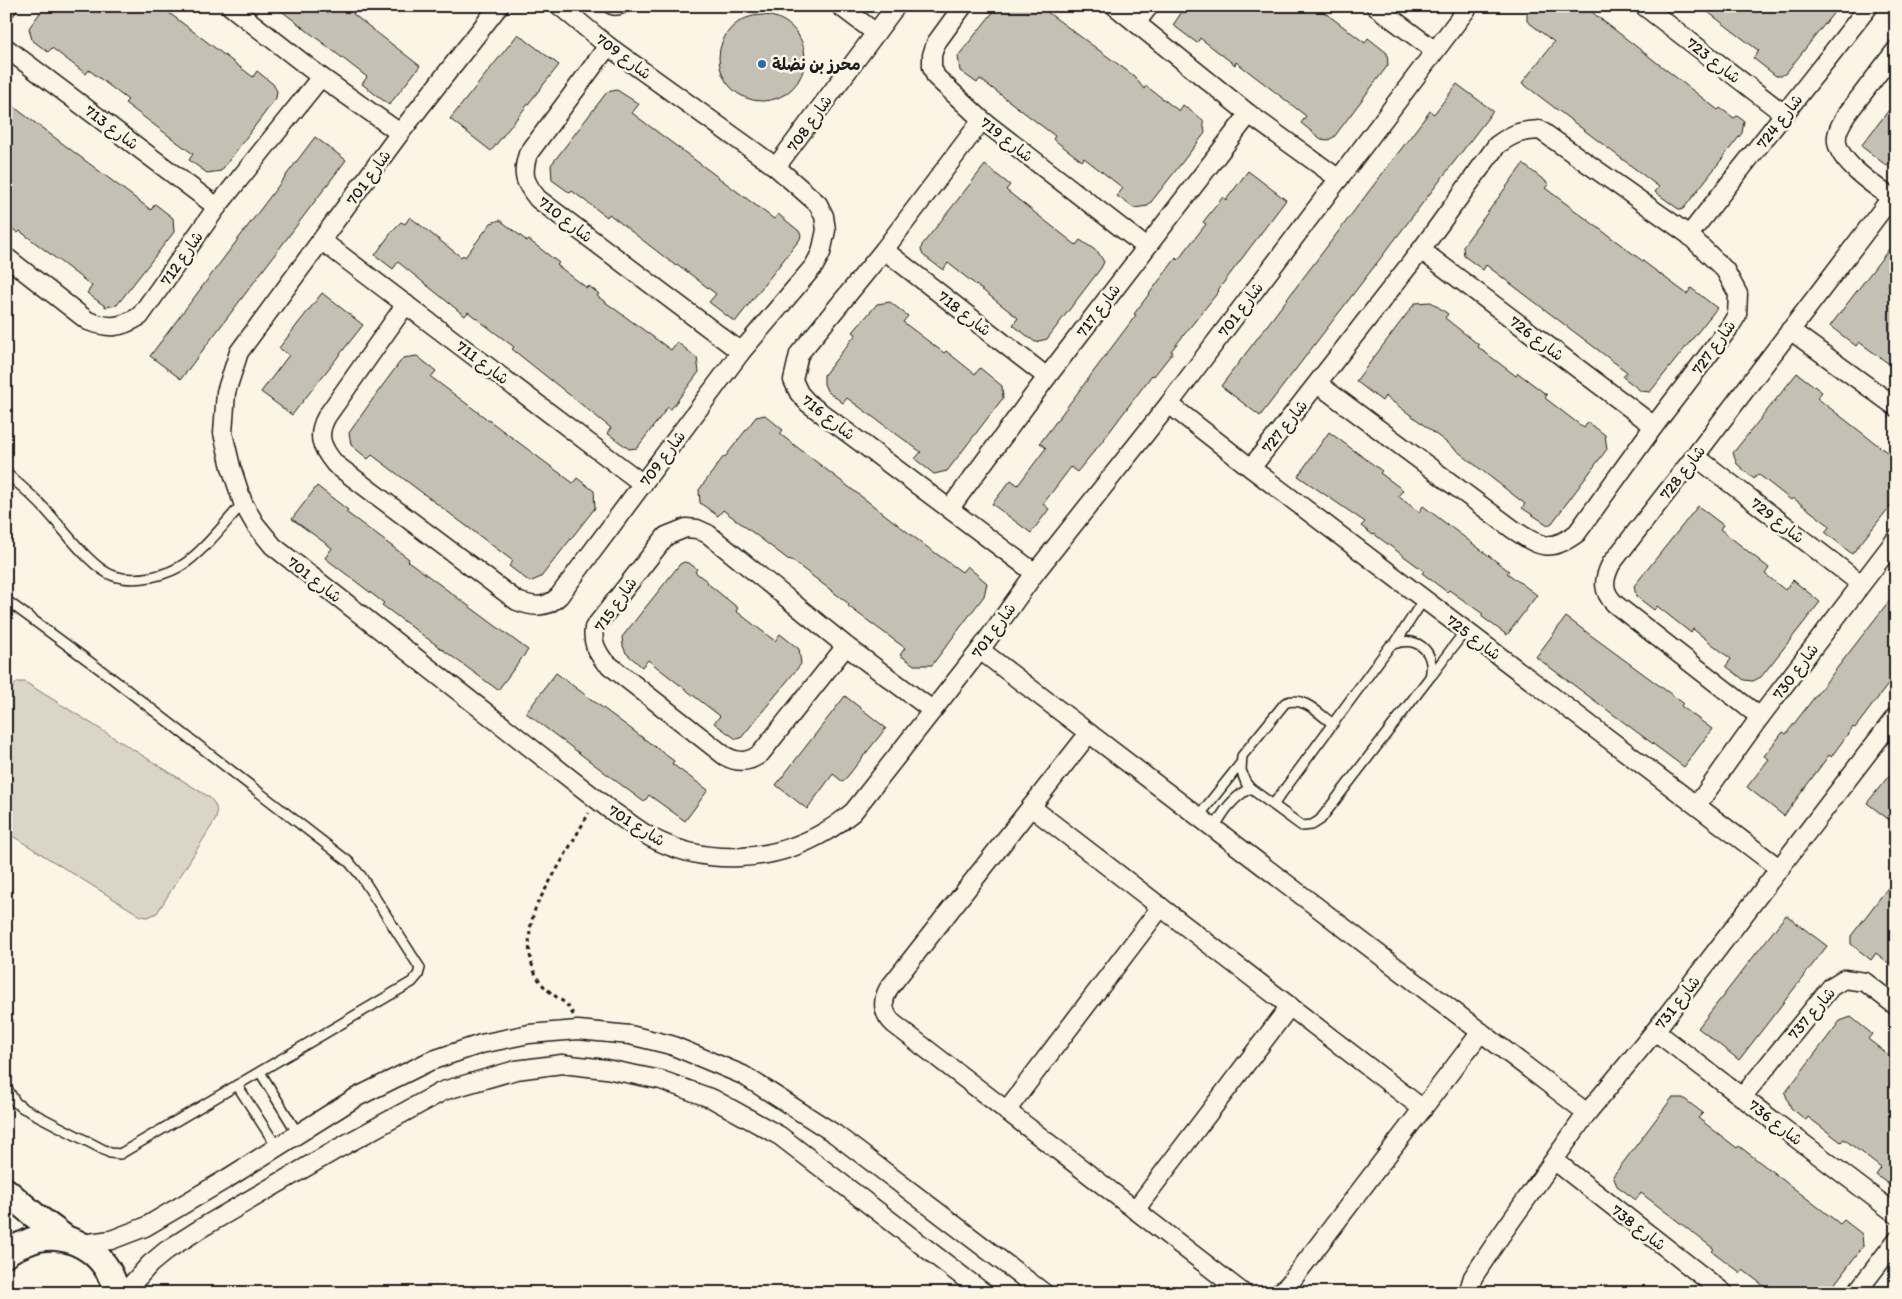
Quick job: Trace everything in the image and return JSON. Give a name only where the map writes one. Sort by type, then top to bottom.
[{"type":"main road","points":[[6,1191],[34,1215],[102,1259],[114,1281],[116,1293]]},
{"type":"main road","points":[[6,1254],[10,1250],[36,1238],[73,1241]]},
{"type":"street","points":[[230,6],[321,76],[400,133]]},
{"type":"street","name":"شارع 701","points":[[499,6],[400,133],[239,352],[226,392],[223,433],[231,467],[243,504],[255,524],[273,546],[597,799],[650,837],[678,849],[702,856],[729,859],[775,852],[806,841],[829,830],[853,812],[980,650],[1035,573],[1169,404],[1469,6]]},
{"type":"street","name":"شارع 709","points":[[406,304],[321,426],[321,439],[324,451],[334,464],[517,601],[529,606],[544,606],[553,602],[741,352],[814,266],[821,253],[826,230],[824,216],[818,204],[776,167],[608,46],[560,6]]},
{"type":"street","points":[[840,6],[876,33]]},
{"type":"street","name":"شارع 708","points":[[776,167],[896,6]]},
{"type":"street","name":"شارع 719","points":[[964,6],[936,43],[932,55],[932,66],[936,77],[982,120],[1146,247]]},
{"type":"street","points":[[1115,6],[1249,114],[1339,179]]},
{"type":"street","points":[[1136,23],[1149,6]]},
{"type":"street","points":[[1375,6],[1435,51]]},
{"type":"street","name":"شارع 723","points":[[1644,6],[1784,114]]},
{"type":"street","name":"شارع 724","points":[[1689,235],[1869,6]]},
{"type":"street","name":"شارع 710","points":[[608,46],[528,154],[524,174],[528,186],[538,199],[741,352]]},
{"type":"street","name":"شارع 713","points":[[6,48],[217,207]]},
{"type":"street","points":[[1893,200],[1845,161],[1836,137],[1840,125],[1847,114],[1896,50]]},
{"type":"street","name":"شارع 712","points":[[6,258],[88,320],[101,326],[121,326],[140,316],[217,207],[321,76]]},
{"type":"street","name":"شارع 717","points":[[950,508],[1047,377],[1249,114]]},
{"type":"street","name":"شارع 716","points":[[982,120],[884,250],[799,354],[793,380],[799,393],[808,403],[1035,573]]},
{"type":"street","name":"شارع 727","points":[[1251,468],[1421,250],[1497,145],[1511,135],[1522,131],[1540,130],[1689,235],[1725,270],[1738,294],[1736,315],[1729,328],[1654,426],[1577,533],[1564,542],[1547,546],[1531,541],[1514,530],[1318,384]]},
{"type":"street","name":"شارع 728","points":[[1760,717],[1615,604],[1608,597],[1604,587],[1606,574],[1611,564],[1790,330],[1893,200]]},
{"type":"street","name":"شارع 711","points":[[322,241],[643,484]]},
{"type":"street","name":"شارع 718","points":[[884,250],[1047,377]]},
{"type":"street","name":"شارع 726","points":[[1421,250],[1654,426]]},
{"type":"street","points":[[1790,330],[1896,407]]},
{"type":"street","name":"شارع 725","points":[[1169,404],[1465,631],[1780,868]]},
{"type":"street","name":"شارع 729","points":[[1695,456],[1861,584]]},
{"type":"street","name":"شارع 715","points":[[846,646],[761,753],[743,762],[725,756],[604,661],[594,644],[593,636],[594,628],[666,536],[686,528],[697,529],[708,534],[846,646],[932,710]]},
{"type":"street","name":"شارع 730","points":[[1697,805],[1760,717],[1896,539]]},
{"type":"street","points":[[980,650],[1587,1114]]},
{"type":"street","name":"شارع 731","points":[[1468,1293],[1473,1277],[1587,1114],[1655,1030],[1896,716]]},
{"type":"street","points":[[1089,734],[889,988],[884,999],[885,1012],[888,1019],[1243,1293]]},
{"type":"street","points":[[1031,807],[1423,1108]]},
{"type":"street","points":[[1006,1111],[1161,907]]},
{"type":"street","name":"شارع 737","points":[[1743,1096],[1831,987],[1844,979],[1866,982],[1896,1006]]},
{"type":"street","points":[[1135,1210],[1290,1006]]},
{"type":"street","points":[[73,1241],[111,1240],[145,1226],[221,1183],[355,1098],[430,1062],[481,1044],[529,1034],[578,1030],[630,1036],[671,1045],[743,1075],[836,1134],[1044,1293]]},
{"type":"street","name":"شارع 736","points":[[1655,1030],[1896,1214]]},
{"type":"street","points":[[1280,1293],[1289,1284],[1481,1032]]},
{"type":"street","points":[[124,1293],[150,1264],[167,1250],[339,1148],[443,1091],[516,1070],[562,1064],[606,1069],[660,1080],[713,1098],[780,1136],[984,1293]]},
{"type":"street","name":"شارع 738","points":[[1555,1161],[1724,1293]]},
{"type":"street","points":[[1856,1293],[1896,1241]]},
{"type":"lane","points":[[606,6],[614,10],[622,10],[626,6]]},
{"type":"lane","points":[[6,473],[43,506],[96,566],[113,576],[137,580],[162,574],[186,563],[243,504]]},
{"type":"lane","points":[[1273,805],[1390,646],[1396,642],[1424,599]]},
{"type":"lane","points":[[6,600],[109,676],[349,862],[420,968],[418,975],[412,982],[126,1152],[115,1155],[100,1149],[22,1108],[16,1103],[6,1087]]},
{"type":"lane","points":[[1333,724],[1306,704],[1296,700],[1290,701],[1285,704],[1242,756],[1242,777],[1250,788],[1302,826],[1312,825],[1320,820],[1465,631]]},
{"type":"lane","points":[[1396,642],[1411,641],[1425,649],[1432,662],[1430,677]]},
{"type":"lane","points":[[1198,817],[1241,763]]},
{"type":"lane","points":[[1214,829],[1227,807],[1250,788]]},
{"type":"lane","points":[[260,1072],[298,1134]]},
{"type":"lane","points":[[237,1085],[277,1147]]},
{"type":"path","points":[[578,1030],[570,1008],[561,998],[548,991],[537,976],[530,956],[528,935],[539,899],[597,799]]},
{"type":"shaded area","points":[[17,682],[25,682],[209,797],[215,804],[217,809],[216,819],[157,913],[148,917],[141,916],[6,832],[6,694]]},
{"type":"building","points":[[45,6],[160,6],[253,77],[257,71],[273,84],[277,91],[276,98],[221,171],[207,173],[189,160],[193,154],[125,103],[128,100],[89,70],[86,74],[52,48],[48,52],[32,40],[29,28]]},
{"type":"building","points":[[275,6],[358,6],[353,14],[420,66],[389,105],[362,84],[367,77]]},
{"type":"building","points":[[998,6],[1039,6],[1134,76],[1144,89],[1146,86],[1179,111],[1183,105],[1203,120],[1205,133],[1148,206],[1134,208],[1117,196],[1123,188],[1084,158],[1082,161],[1053,139],[1055,136],[980,79],[977,83],[960,71],[958,56]]},
{"type":"building","points":[[1186,6],[1316,6],[1365,43],[1368,38],[1387,53],[1388,65],[1334,137],[1328,140],[1321,139],[1301,123],[1306,116],[1266,85],[1236,62],[1235,65],[1200,38],[1197,43],[1173,25]]},
{"type":"building","points":[[1533,6],[1584,6],[1718,110],[1720,108],[1734,118],[1737,116],[1744,121],[1742,133],[1684,208],[1681,210],[1677,208],[1655,192],[1659,187],[1522,83],[1554,42],[1527,21],[1527,14]]},
{"type":"building","points":[[1700,6],[1839,6],[1786,73],[1776,76],[1753,58],[1759,51]]},
{"type":"building","name":"محرز بن نضلة","points":[[754,15],[770,15],[779,18],[793,27],[802,41],[805,58],[802,75],[793,89],[779,98],[770,101],[754,101],[738,94],[726,82],[719,66],[719,50],[726,34],[738,22]]},
{"type":"building","points":[[518,34],[559,65],[491,151],[450,119]]},
{"type":"building","points":[[1457,84],[1493,111],[1260,416],[1221,386],[1430,111],[1434,114]]},
{"type":"building","points":[[617,90],[639,104],[632,113],[774,219],[778,214],[799,231],[800,239],[735,322],[709,302],[716,294],[677,264],[676,266],[609,214],[607,217],[572,191],[570,193],[552,180],[551,165],[607,92]]},
{"type":"building","points":[[6,101],[151,210],[155,204],[173,218],[174,232],[117,305],[106,307],[87,293],[92,286],[20,231],[18,233],[6,224]]},
{"type":"building","points":[[1896,101],[1896,166],[1891,162],[1887,166],[1861,146]]},
{"type":"building","points":[[315,137],[346,160],[181,379],[150,356]]},
{"type":"building","points":[[1523,164],[1549,184],[1545,188],[1687,294],[1691,288],[1717,308],[1650,392],[1641,391],[1623,377],[1627,372],[1486,265],[1483,270],[1464,256],[1463,246]]},
{"type":"building","points":[[985,165],[1010,185],[1006,190],[1076,245],[1080,240],[1098,252],[1104,262],[1047,339],[1035,342],[1013,325],[1018,318],[948,263],[943,270],[923,255],[921,250],[922,245]]},
{"type":"building","points":[[1248,171],[1286,200],[1219,291],[1171,351],[1173,352],[1154,376],[1152,375],[1101,443],[1077,472],[1071,467],[1043,504],[1049,509],[1031,533],[992,504],[1011,480],[1018,485],[1046,448],[1040,443],[1136,315],[1134,314],[1176,258],[1178,260],[1206,224],[1203,222],[1223,197],[1226,200]]},
{"type":"building","points":[[410,217],[461,257],[463,255],[465,257],[491,223],[500,220],[559,263],[557,265],[587,288],[589,286],[599,294],[597,296],[671,350],[677,342],[697,358],[699,372],[671,409],[668,407],[637,448],[629,449],[607,433],[611,428],[512,349],[514,347],[468,312],[465,316],[398,262],[393,269],[375,255],[394,229],[401,222],[405,224]]},
{"type":"building","points":[[1896,240],[1896,369],[1859,342],[1856,346],[1830,326]]},
{"type":"building","points":[[322,293],[363,325],[292,415],[261,392],[289,355],[279,348]]},
{"type":"building","points":[[890,302],[908,316],[903,322],[944,353],[946,351],[975,374],[980,368],[1002,386],[1003,398],[947,471],[934,474],[915,459],[921,452],[847,398],[843,403],[827,391],[824,384],[824,375],[856,334],[853,332],[877,304]]},
{"type":"building","points":[[1431,302],[1448,314],[1445,318],[1479,345],[1478,347],[1516,376],[1518,373],[1547,395],[1545,398],[1584,428],[1588,422],[1605,435],[1607,449],[1552,523],[1548,525],[1522,508],[1525,504],[1420,422],[1385,396],[1382,401],[1356,381],[1415,303]]},
{"type":"building","points":[[417,356],[436,371],[431,377],[573,483],[577,478],[594,491],[595,508],[541,577],[530,582],[509,566],[513,561],[372,455],[368,459],[351,445],[349,433],[377,393],[403,358]]},
{"type":"building","points":[[1797,373],[1822,392],[1817,398],[1888,453],[1896,443],[1896,499],[1852,554],[1825,532],[1830,526],[1793,498],[1791,500],[1758,474],[1754,479],[1737,464],[1733,453]]},
{"type":"building","points":[[765,415],[783,430],[780,434],[927,547],[962,572],[967,566],[987,583],[984,596],[932,665],[914,665],[900,655],[905,648],[848,606],[849,604],[790,559],[723,510],[718,516],[700,503],[699,490],[724,456],[756,417]]},
{"type":"building","points":[[1329,432],[1382,471],[1380,473],[1403,490],[1398,496],[1419,512],[1423,506],[1509,571],[1507,573],[1537,595],[1507,635],[1481,616],[1483,614],[1449,590],[1447,592],[1422,573],[1424,571],[1361,526],[1365,522],[1298,476]]},
{"type":"building","points":[[317,486],[348,510],[346,512],[409,559],[408,561],[528,650],[498,690],[382,605],[384,603],[325,558],[332,548],[292,519]]},
{"type":"building","points":[[1698,506],[1723,525],[1720,529],[1769,568],[1765,574],[1785,590],[1793,580],[1820,602],[1761,677],[1753,681],[1744,680],[1726,666],[1731,659],[1693,629],[1691,633],[1657,606],[1654,610],[1636,596],[1634,586]]},
{"type":"building","points":[[684,562],[697,569],[695,572],[738,608],[736,611],[775,641],[780,634],[799,649],[801,664],[741,738],[736,739],[714,723],[720,716],[648,660],[642,667],[626,653],[623,646],[622,637],[680,564]]},
{"type":"building","points":[[1896,592],[1896,674],[1831,757],[1829,755],[1784,816],[1747,787],[1769,759],[1764,756],[1783,732],[1786,734]]},
{"type":"building","points":[[1566,617],[1683,703],[1681,706],[1712,729],[1684,767],[1536,657]]},
{"type":"building","points":[[556,673],[674,761],[672,764],[708,790],[685,821],[649,795],[644,802],[526,713]]},
{"type":"building","points":[[845,696],[886,728],[843,782],[833,774],[807,809],[776,785]]},
{"type":"building","points":[[1896,767],[1896,825],[1867,803]]},
{"type":"building","points":[[1896,877],[1896,969],[1876,953],[1871,960],[1851,944],[1851,936]]},
{"type":"building","points":[[1786,915],[1827,946],[1739,1060],[1698,1028]]},
{"type":"building","points":[[1851,1017],[1872,1034],[1868,1039],[1896,1061],[1896,1190],[1876,1175],[1881,1168],[1844,1139],[1841,1142],[1808,1117],[1806,1120],[1791,1108],[1785,1093],[1840,1021]]},
{"type":"building","points":[[1672,1098],[1683,1098],[1703,1113],[1698,1118],[1737,1148],[1739,1146],[1840,1224],[1844,1220],[1862,1234],[1863,1246],[1828,1293],[1773,1293],[1743,1270],[1741,1273],[1712,1251],[1714,1249],[1641,1193],[1636,1200],[1617,1186],[1613,1176]]},
{"type":"place","name":"محرز بن نضلة","points":[[762,64]]}]
